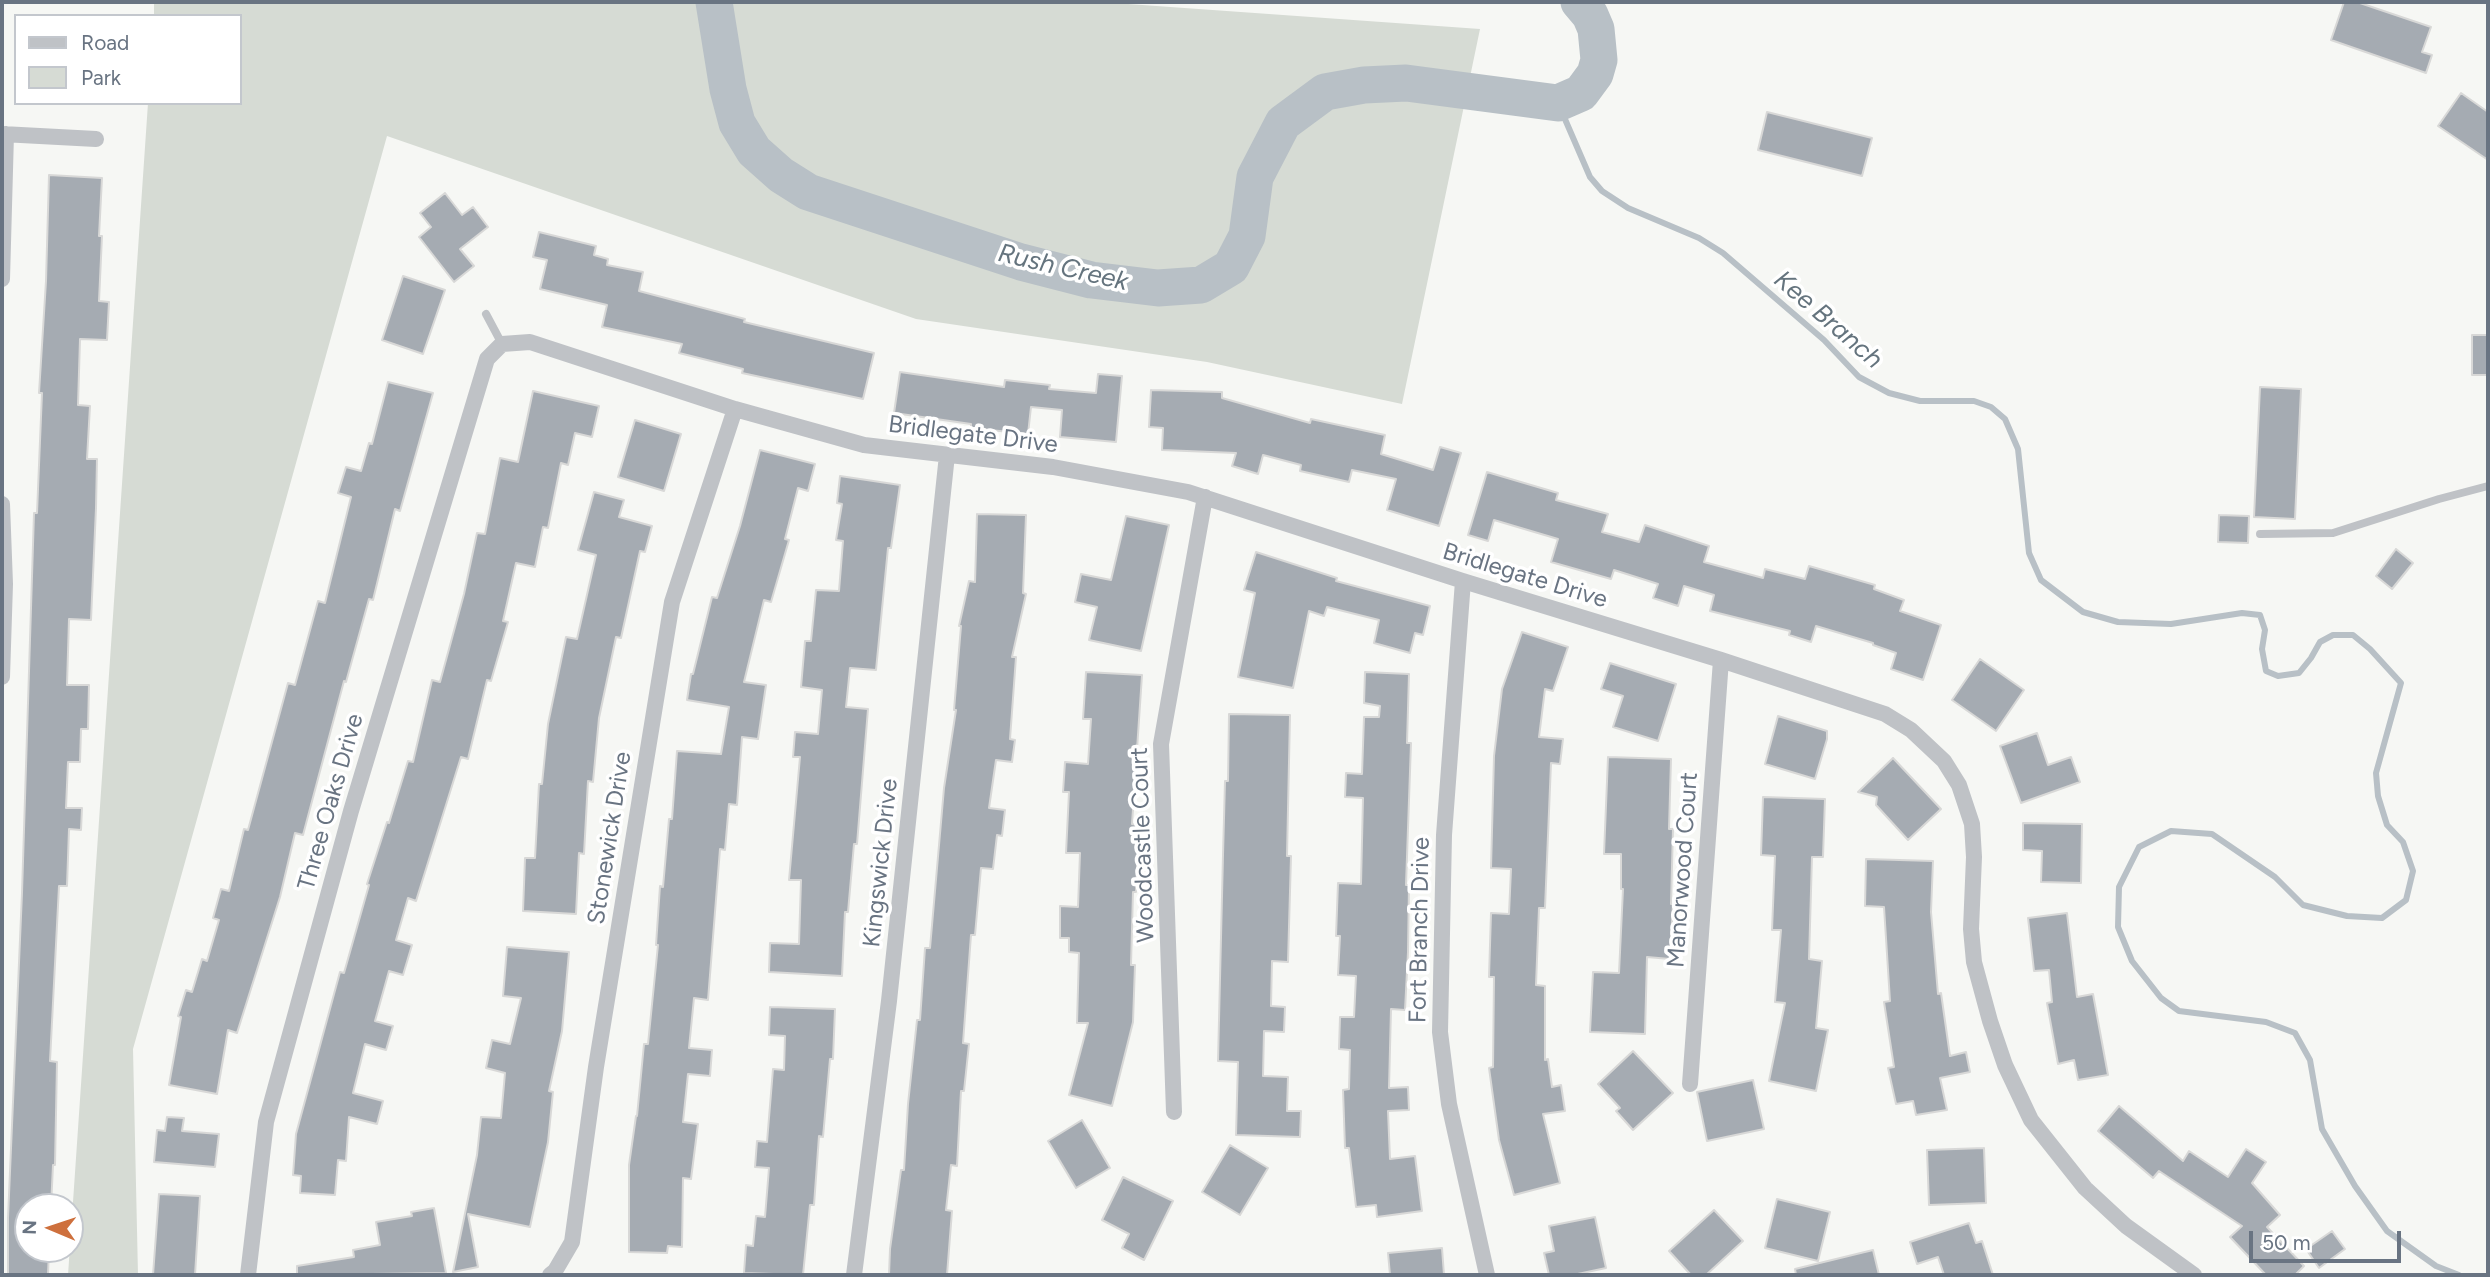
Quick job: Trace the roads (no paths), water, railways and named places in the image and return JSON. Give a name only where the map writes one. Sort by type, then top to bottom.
[{"type":"street","points":[[2,279],[4,134],[96,139]]},
{"type":"street","name":"Bridlegate Drive","points":[[498,347],[530,342],[735,409],[864,445],[1053,467],[1188,492],[1885,714],[1911,730],[1944,761],[1959,785],[1972,824],[1974,857],[1970,929],[1974,962],[2005,1065],[2031,1120],[2085,1188],[2126,1226],[2194,1275]]},
{"type":"street","name":"Three Oaks Drive","points":[[248,1275],[266,1122],[351,811],[487,359],[498,347]]},
{"type":"street","name":"Stonewick Drive","points":[[550,1275],[572,1242],[596,1067],[672,602],[735,409]]},
{"type":"street","name":"Kingswick Drive","points":[[854,1275],[891,987],[947,455]]},
{"type":"street","name":"Woodcastle Court","points":[[1174,1112],[1161,744],[1205,497]]},
{"type":"street","points":[[2,504],[5,584],[2,677]]},
{"type":"street","name":"Fort Branch Drive","points":[[1463,581],[1444,835],[1440,1032],[1449,1104],[1487,1275]]},
{"type":"street","name":"Manorwood Court","points":[[1690,1084],[1721,660]]},
{"type":"lane","points":[[486,314],[498,347]]},
{"type":"lane","points":[[2260,534],[2333,533],[2488,486]]},
{"type":"waterway","name":"Rush Creek","points":[[714,2],[728,89],[737,123],[754,151],[781,175],[808,192],[1021,262],[1091,280],[1158,288],[1201,285],[1231,267],[1247,236],[1255,177],[1283,123],[1325,92],[1364,85],[1406,83],[1558,103],[1581,93],[1595,74],[1599,60],[1596,29],[1590,15],[1579,2]]},
{"type":"waterway","name":"Kee Branch","points":[[1558,103],[1590,177],[1602,191],[1628,208],[1699,238],[1723,253],[1824,340],[1859,377],[1889,393],[1920,401],[1974,401],[1991,407],[2005,419],[2018,449],[2029,553],[2041,580],[2083,612],[2118,622],[2171,624],[2242,613],[2260,615],[2265,630],[2262,649],[2266,671],[2278,676],[2299,673],[2320,642],[2333,635],[2353,635],[2370,649],[2401,683],[2376,773],[2378,796],[2387,825],[2403,842],[2413,871],[2406,900],[2382,918],[2347,916],[2303,905],[2275,877],[2212,834],[2171,831],[2139,847],[2119,887],[2118,927],[2132,961],[2161,998],[2179,1011],[2266,1022],[2295,1033],[2310,1060],[2322,1129],[2355,1186],[2387,1231],[2436,1266],[2459,1275]]}]
